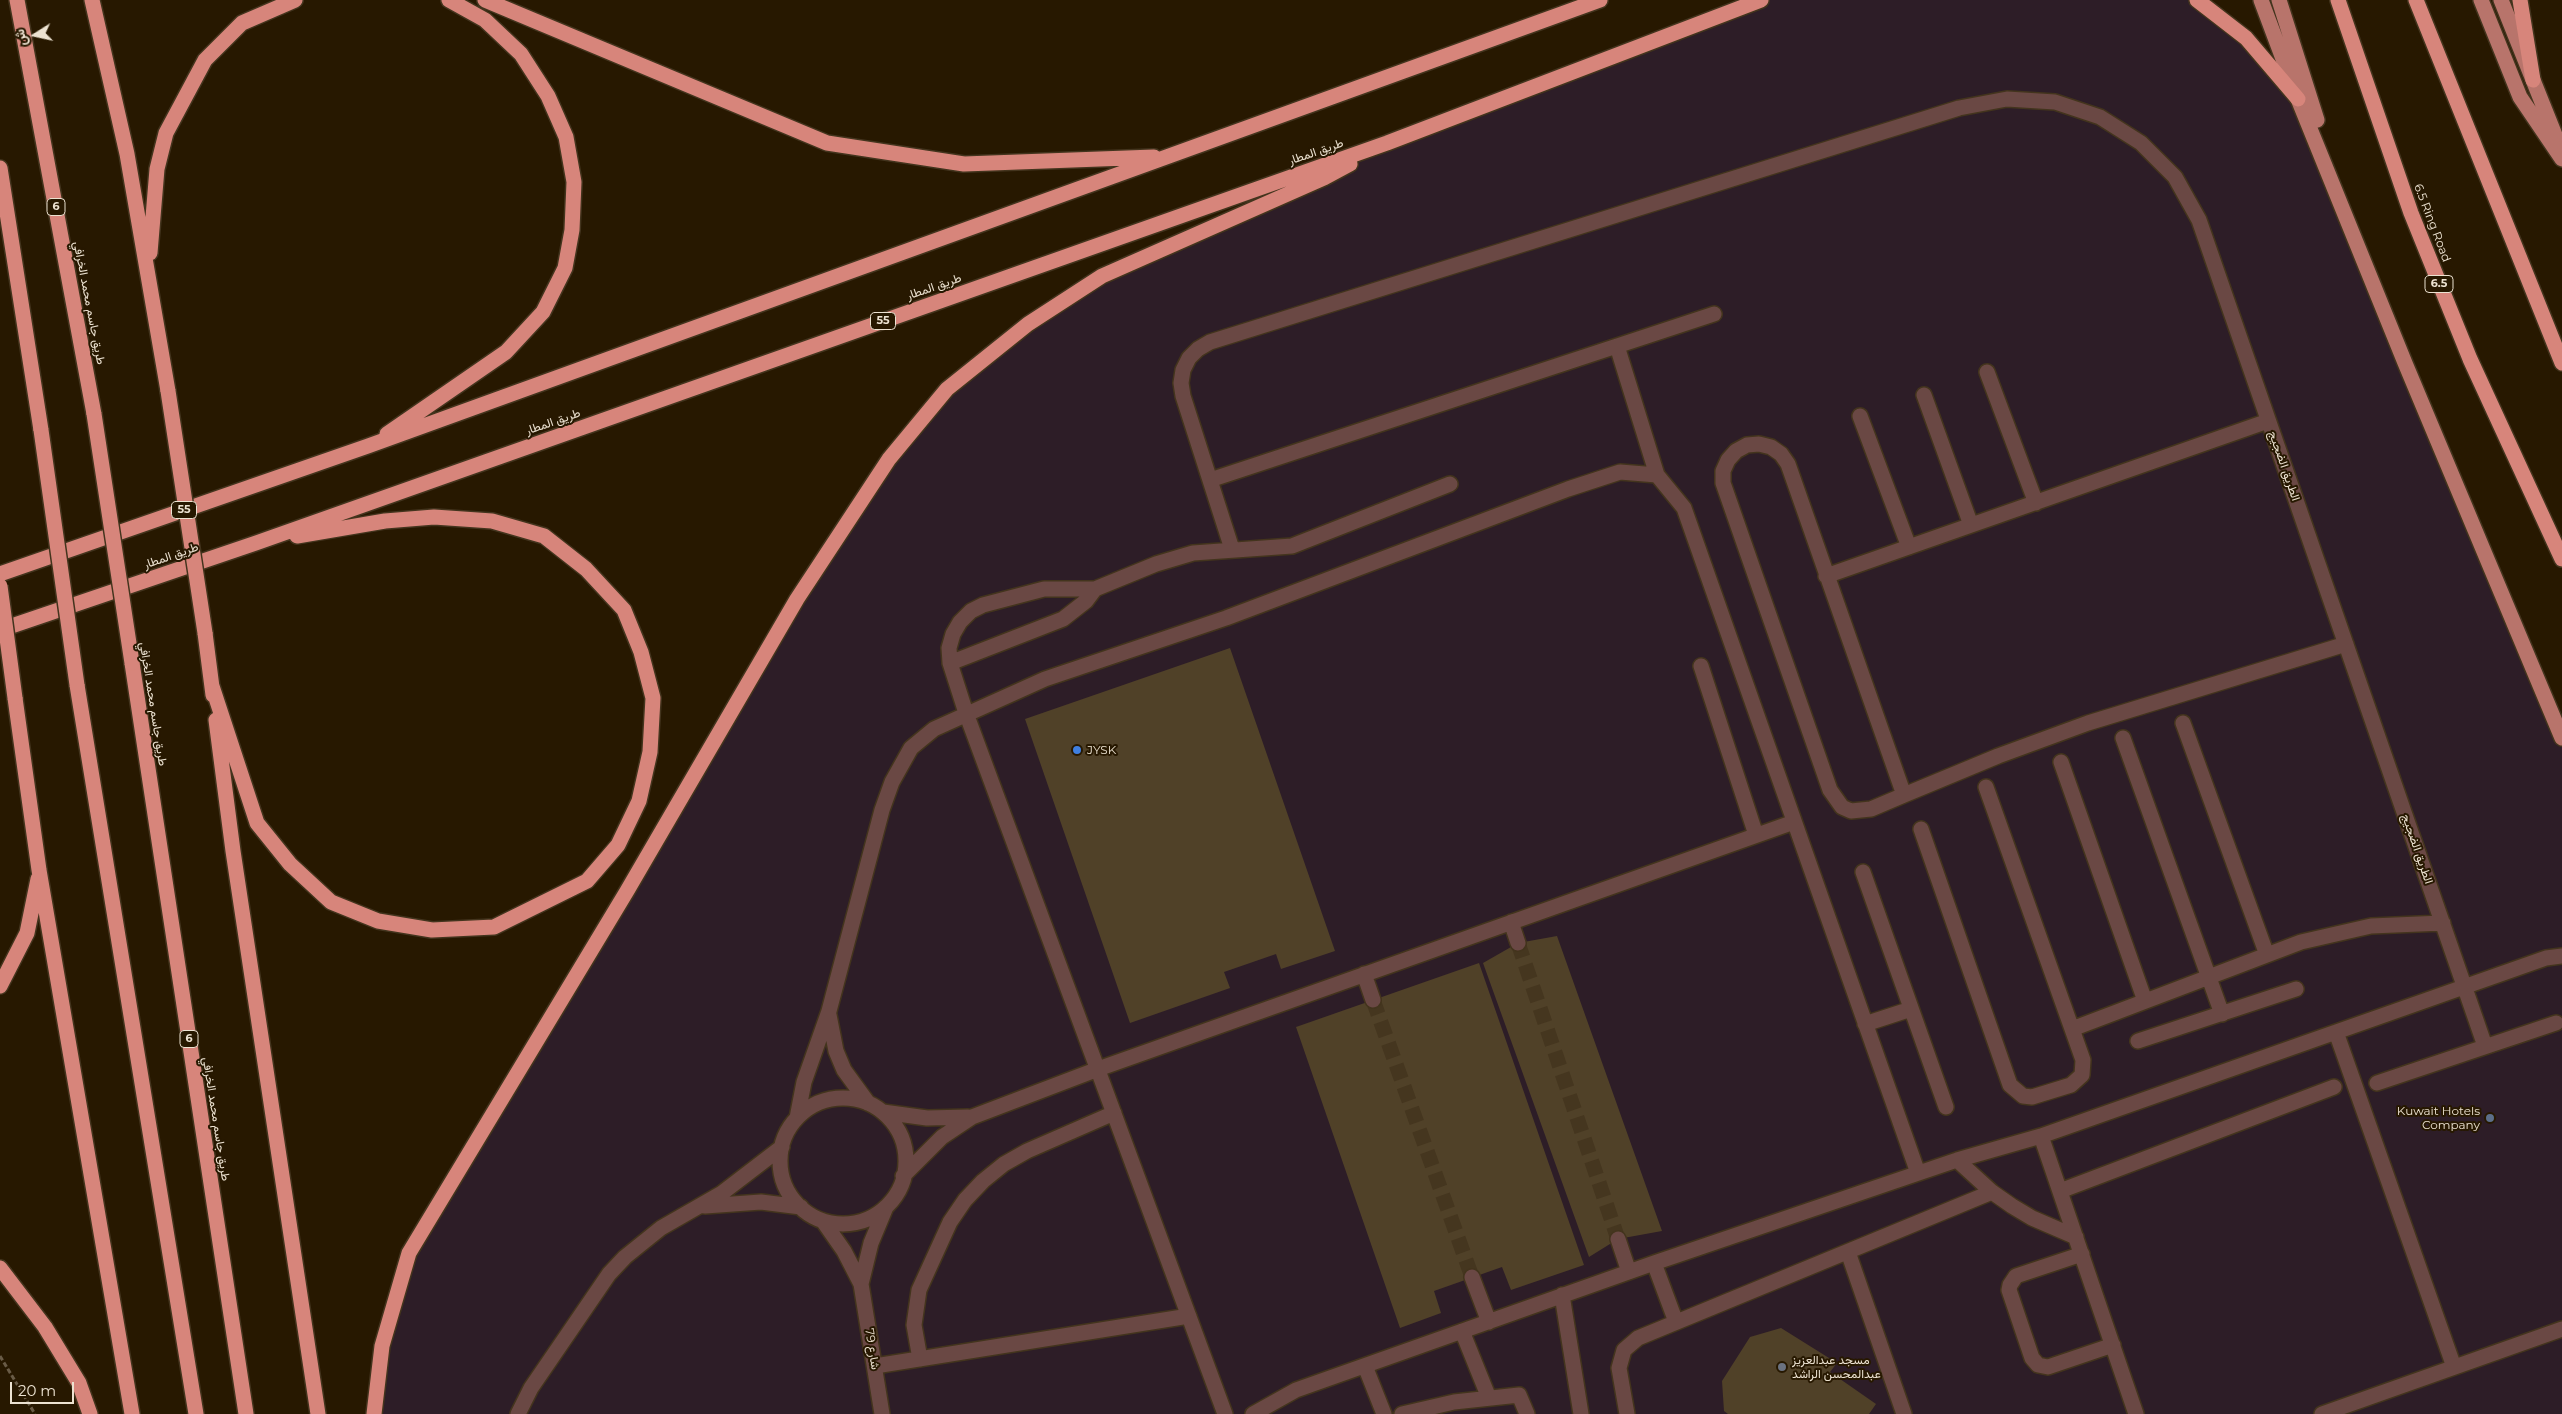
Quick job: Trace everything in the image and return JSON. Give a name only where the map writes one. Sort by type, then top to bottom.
[{"type":"highway","name":"طريق جاسم محمد الخرافي","points":[[17,0],[94,414],[246,1414]]},
{"type":"highway","points":[[92,0],[127,154],[168,392],[205,633],[235,861],[318,1414]]},
{"type":"highway","points":[[148,279],[158,169],[166,133],[182,100],[205,60],[242,23],[294,0]]},
{"type":"highway","points":[[368,446],[506,352],[543,312],[565,268],[572,230],[574,182],[566,137],[548,96],[521,54],[485,20],[448,0]]},
{"type":"highway","points":[[485,0],[827,143],[964,164],[1168,157]]},
{"type":"highway","name":"55","points":[[0,574],[368,446],[1600,0]]},
{"type":"highway","name":"طريق المطار","points":[[0,630],[256,543],[1387,143],[1761,0]]},
{"type":"highway","points":[[2197,0],[2246,38],[2298,99]]},
{"type":"highway","name":"6.5 Ring Road","points":[[2338,0],[2411,213],[2470,359],[2562,559]]},
{"type":"highway","points":[[2416,0],[2562,363]]},
{"type":"highway","points":[[2520,0],[2533,80]]},
{"type":"highway","points":[[374,1414],[382,1346],[409,1253],[626,891],[797,599],[889,459],[947,388],[1028,324],[1102,276],[1324,178],[1387,143]]},
{"type":"highway","points":[[0,168],[77,685],[196,1414]]},
{"type":"highway","points":[[212,686],[258,824],[290,864],[331,902],[378,921],[432,930],[494,927],[587,881],[618,845],[639,801],[650,752],[654,698],[641,652],[624,610],[586,569],[544,536],[492,520],[434,517],[384,521],[256,543]]},
{"type":"highway","points":[[0,586],[39,870],[132,1414]]},
{"type":"highway","points":[[0,986],[27,933],[39,870]]},
{"type":"highway","points":[[0,1268],[46,1327],[79,1383],[90,1414]]},
{"type":"main road","points":[[2262,0],[2298,99],[2350,227],[2562,738]]},
{"type":"main road","points":[[2279,0],[2350,227]]},
{"type":"main road","points":[[2482,0],[2520,97],[2562,159]]},
{"type":"main road","points":[[2501,0],[2562,152]]},
{"type":"street","name":"الطريق الضجيج","points":[[1232,550],[1183,396],[1181,383],[1183,370],[1189,358],[1198,349],[1210,342],[1959,108],[2007,99],[2055,102],[2100,117],[2141,142],[2175,177],[2199,220],[2485,1046]]},
{"type":"street","points":[[1210,480],[1714,314]]},
{"type":"street","points":[[1617,346],[1657,474],[1684,508],[1918,1173]]},
{"type":"street","points":[[1987,372],[2036,503]]},
{"type":"street","points":[[1924,395],[1971,525]]},
{"type":"street","points":[[1860,416],[1909,547]]},
{"type":"street","points":[[1826,576],[2268,421]]},
{"type":"street","points":[[1904,795],[1788,464],[1781,454],[1771,447],[1759,444],[1747,445],[1736,451],[1728,460],[1723,471],[1723,483],[1835,800],[1851,811],[1861,812],[1904,795],[1998,756],[2088,723],[2346,644]]},
{"type":"street","points":[[797,1118],[804,1082],[829,1011],[882,810],[892,782],[911,748],[934,729],[1045,679],[1226,618],[1568,489],[1620,472],[1657,474]]},
{"type":"street","points":[[1225,1414],[966,713],[950,663],[949,648],[953,634],[971,612],[983,605],[1044,589],[1095,590],[1174,558],[1212,550],[1276,548],[1308,541],[1450,484]]},
{"type":"street","points":[[950,663],[1063,619],[1086,601],[1095,590]]},
{"type":"street","points":[[1701,666],[1756,835]]},
{"type":"street","points":[[2183,723],[2267,955]]},
{"type":"street","points":[[2123,738],[2222,1014]]},
{"type":"street","points":[[2061,762],[2146,1001]]},
{"type":"street","points":[[1921,829],[2006,1077],[2016,1092],[2032,1097],[2078,1081],[2084,1067],[1986,787]]},
{"type":"street","points":[[904,1176],[935,1143],[972,1117],[1098,1069],[1794,822]]},
{"type":"street","points":[[1863,872],[1946,1107]]},
{"type":"street","points":[[1511,922],[1518,943]]},
{"type":"street","points":[[2072,1029],[2209,976],[2336,933],[2398,924],[2443,924]]},
{"type":"street","points":[[2546,958],[2562,946]]},
{"type":"street","points":[[1253,1414],[1296,1390],[1562,1295],[1957,1160],[2041,1136],[2546,958],[2562,956]]},
{"type":"street","points":[[1364,974],[1374,1000]]},
{"type":"street","points":[[2138,1041],[2296,989]]},
{"type":"street","points":[[1866,1024],[1911,1009]]},
{"type":"street","points":[[829,1011],[831,1031],[842,1064],[855,1087],[868,1103]]},
{"type":"street","points":[[2377,1083],[2556,1023]]},
{"type":"street","points":[[2336,1032],[2454,1367]]},
{"type":"street","points":[[2060,1192],[2334,1087]]},
{"type":"street","points":[[853,1098],[868,1103],[883,1112],[900,1134],[906,1162],[904,1176],[897,1192],[887,1205],[873,1216],[857,1222],[840,1224],[823,1221],[801,1207],[785,1186],[780,1160],[787,1132],[797,1118],[808,1108],[830,1099],[853,1098]]},
{"type":"street","points":[[883,1112],[927,1118],[972,1117]]},
{"type":"street","points":[[920,1359],[914,1325],[919,1290],[950,1222],[965,1200],[983,1180],[1004,1164],[1027,1151],[1114,1113]]},
{"type":"street","points":[[2041,1136],[2136,1414]]},
{"type":"street","points":[[518,1414],[531,1388],[609,1274],[625,1257],[654,1232],[680,1216],[702,1207],[782,1147]]},
{"type":"street","points":[[1957,1160],[1992,1192],[2032,1218],[2076,1237]]},
{"type":"street","points":[[1627,1414],[1619,1368],[1624,1350],[1638,1338],[1992,1192]]},
{"type":"street","points":[[702,1207],[761,1202],[801,1207]]},
{"type":"street","name":"شارع 79","points":[[861,1284],[871,1244],[887,1205]]},
{"type":"street","name":"شارع 79","points":[[823,1221],[844,1251],[861,1284],[882,1414]]},
{"type":"street","points":[[1618,1239],[1630,1272]]},
{"type":"street","points":[[1848,1252],[1904,1414]]},
{"type":"street","points":[[2082,1254],[2016,1276],[2010,1285],[2009,1290],[2032,1358],[2038,1365],[2048,1367],[2113,1345]]},
{"type":"street","points":[[1654,1263],[1676,1322]]},
{"type":"street","points":[[1472,1277],[1489,1322]]},
{"type":"street","points":[[1562,1295],[1581,1414]]},
{"type":"street","points":[[874,1366],[1189,1316]]},
{"type":"street","points":[[2322,1414],[2562,1329]]},
{"type":"street","points":[[1462,1331],[1489,1398]]},
{"type":"street","points":[[1365,1366],[1384,1414]]},
{"type":"street","points":[[1402,1414],[1454,1402],[1519,1395],[1528,1414]]},
{"type":"path","points":[[0,1356],[35,1414]]},
{"type":"shaded area","points":[[1761,0],[2197,0],[2298,99],[2405,363],[2562,715],[2562,1414],[374,1414],[398,1286],[797,599],[947,389],[1102,276],[1387,143]]},
{"type":"building","points":[[1230,648],[1335,951],[1281,969],[1276,954],[1224,972],[1230,988],[1130,1023],[1025,719]]},
{"type":"building","points":[[1557,936],[1662,1231],[1618,1239],[1589,1257],[1483,963],[1518,943]]},
{"type":"building","points":[[1479,963],[1584,1265],[1511,1290],[1502,1267],[1434,1291],[1441,1313],[1400,1328],[1296,1027]]},
{"type":"building","name":"مسجد عبدالعزيز عبدالمحسن الراشد","points":[[1781,1328],[1837,1363],[1830,1372],[1876,1404],[1869,1414],[1728,1414],[1724,1411],[1722,1381],[1750,1337]]},
{"type":"tunnel","points":[[1518,943],[1618,1239]]},
{"type":"tunnel","points":[[1373,1000],[1472,1277]]},
{"type":"place","name":"JYSK","points":[[1077,750]]},
{"type":"place","name":"Kuwait Hotels Company","points":[[2490,1118]]},
{"type":"place","name":"مسجد عبدالعزيز عبدالمحسن الراشد","points":[[1782,1367]]}]
